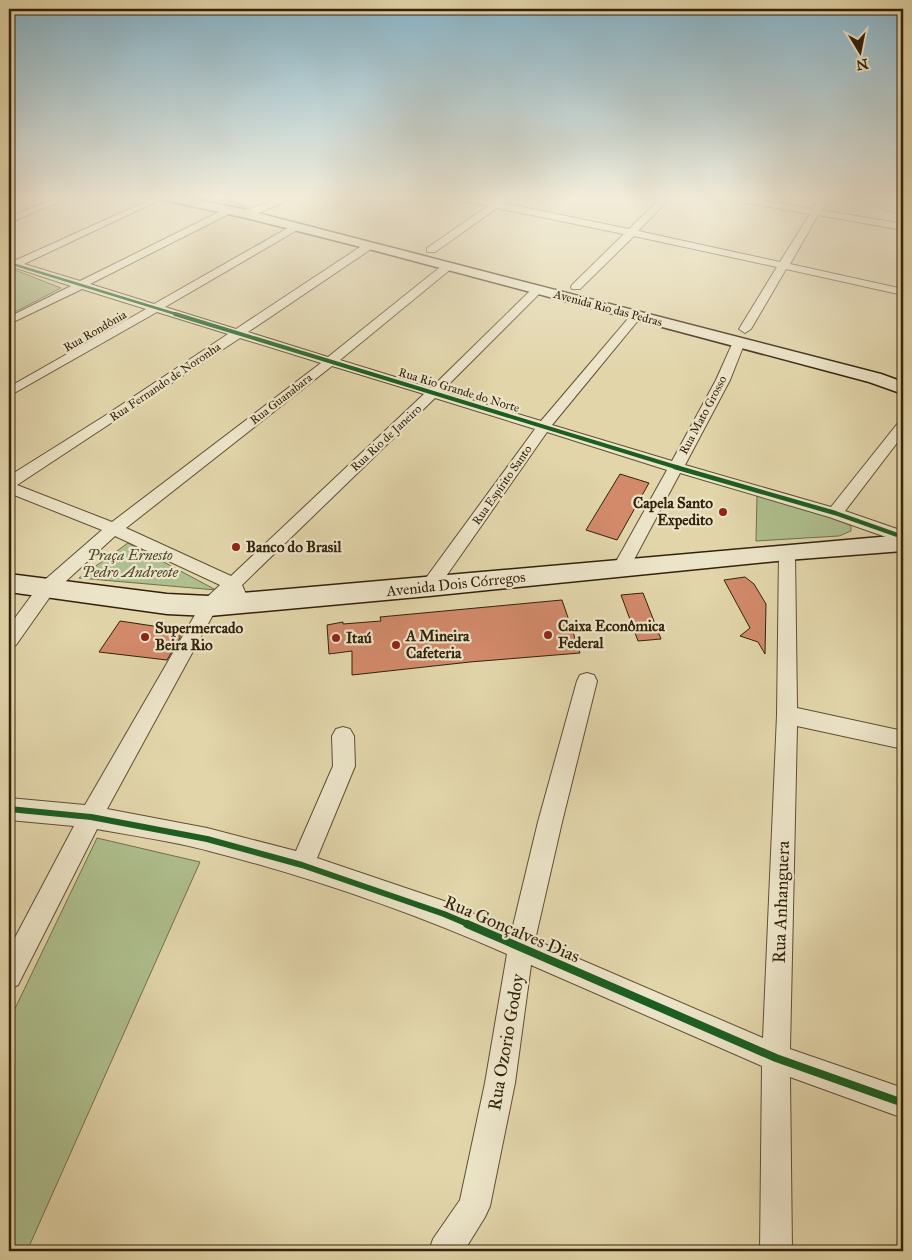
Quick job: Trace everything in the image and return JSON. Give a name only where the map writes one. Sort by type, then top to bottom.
[{"type":"main road","name":"Avenida Rio das Pedras","points":[[410,256],[636,316],[886,366]]},
{"type":"main road","name":"Avenida Rio das Pedras","points":[[454,256],[576,287],[742,336],[903,388]]},
{"type":"main road","points":[[537,290],[534,286],[538,283],[576,287]]},
{"type":"main road","name":"Avenida Dois Córregos","points":[[9,583],[166,604],[209,606],[236,593],[429,587],[622,567],[903,543]]},
{"type":"street","points":[[11,266],[33,256]]},
{"type":"street","points":[[9,321],[138,256]]},
{"type":"street","name":"Rua Rondônia","points":[[9,392],[246,256]]},
{"type":"street","name":"Rua Fernando de Noronha","points":[[9,485],[354,256]]},
{"type":"street","points":[[576,287],[607,256]]},
{"type":"street","points":[[737,256],[903,292]]},
{"type":"street","points":[[742,336],[788,256]]},
{"type":"street","name":"Rua Rio Grande do Norte","points":[[11,266],[434,392],[675,467],[835,513],[903,537]]},
{"type":"street","name":"Rua Guanabara","points":[[112,530],[331,361],[448,266]]},
{"type":"street","name":"Rua Rio de Janeiro","points":[[236,593],[537,290]]},
{"type":"street","name":"Rua Espírito Santo","points":[[429,587],[544,426],[636,316]]},
{"type":"street","name":"Rua Mato Grosso","points":[[622,567],[723,380],[742,336]]},
{"type":"street","points":[[835,513],[903,426]]},
{"type":"street","points":[[9,485],[94,520],[236,593]]},
{"type":"street","points":[[9,640],[46,589],[112,530]]},
{"type":"street","name":"Rua Anhanguera","points":[[776,1251],[776,1058],[787,715],[786,552]]},
{"type":"street","points":[[9,976],[91,817],[209,606]]},
{"type":"street","name":"Rua Ozorio Godoy","points":[[445,1251],[474,1206],[500,1083],[522,948],[550,822],[587,681]]},
{"type":"street","points":[[787,715],[903,740]]},
{"type":"street","points":[[302,865],[344,766],[343,736]]},
{"type":"street","name":"Rua Gonçalves Dias","points":[[9,809],[91,817],[207,839],[302,865],[444,914],[776,1058],[903,1103]]},
{"type":"green space","points":[[15,270],[61,288],[9,315],[9,273]]},
{"type":"green space","points":[[757,495],[842,521],[851,526],[851,531],[839,536],[756,541]]},
{"type":"green space","name":"Praça Ernesto Pedro Andreote","points":[[128,543],[216,590],[79,578]]},
{"type":"green space","points":[[97,838],[200,862],[27,1251],[9,1251],[9,1021]]},
{"type":"building","points":[[620,474],[649,483],[617,540],[586,530]]},
{"type":"building","points":[[745,577],[754,584],[766,604],[765,654],[758,642],[740,636],[750,628],[724,580]]},
{"type":"building","points":[[643,593],[661,639],[638,641],[621,595]]},
{"type":"building","points":[[562,600],[580,653],[470,662],[352,675],[352,651],[329,654],[327,625],[343,622],[343,624],[381,621],[380,617]]},
{"type":"building","name":"Supermercado Beira Rio","points":[[120,621],[180,630],[180,638],[167,660],[99,652]]},
{"type":"cycle path","points":[[9,263],[675,467],[835,513],[903,537]]},
{"type":"cycle path","points":[[9,809],[91,817],[207,839],[302,865],[444,914],[776,1058],[903,1103]]},
{"type":"place","name":"Capela Santo Expedito","points":[[723,512]]},
{"type":"place","name":"Banco do Brasil","points":[[236,547]]},
{"type":"place","name":"Caixa Econômica Federal","points":[[548,635]]},
{"type":"place","name":"Supermercado Beira Rio","points":[[145,637]]},
{"type":"place","name":"Itaú","points":[[336,638]]},
{"type":"place","name":"A Mineira Cafeteria","points":[[396,645]]}]
